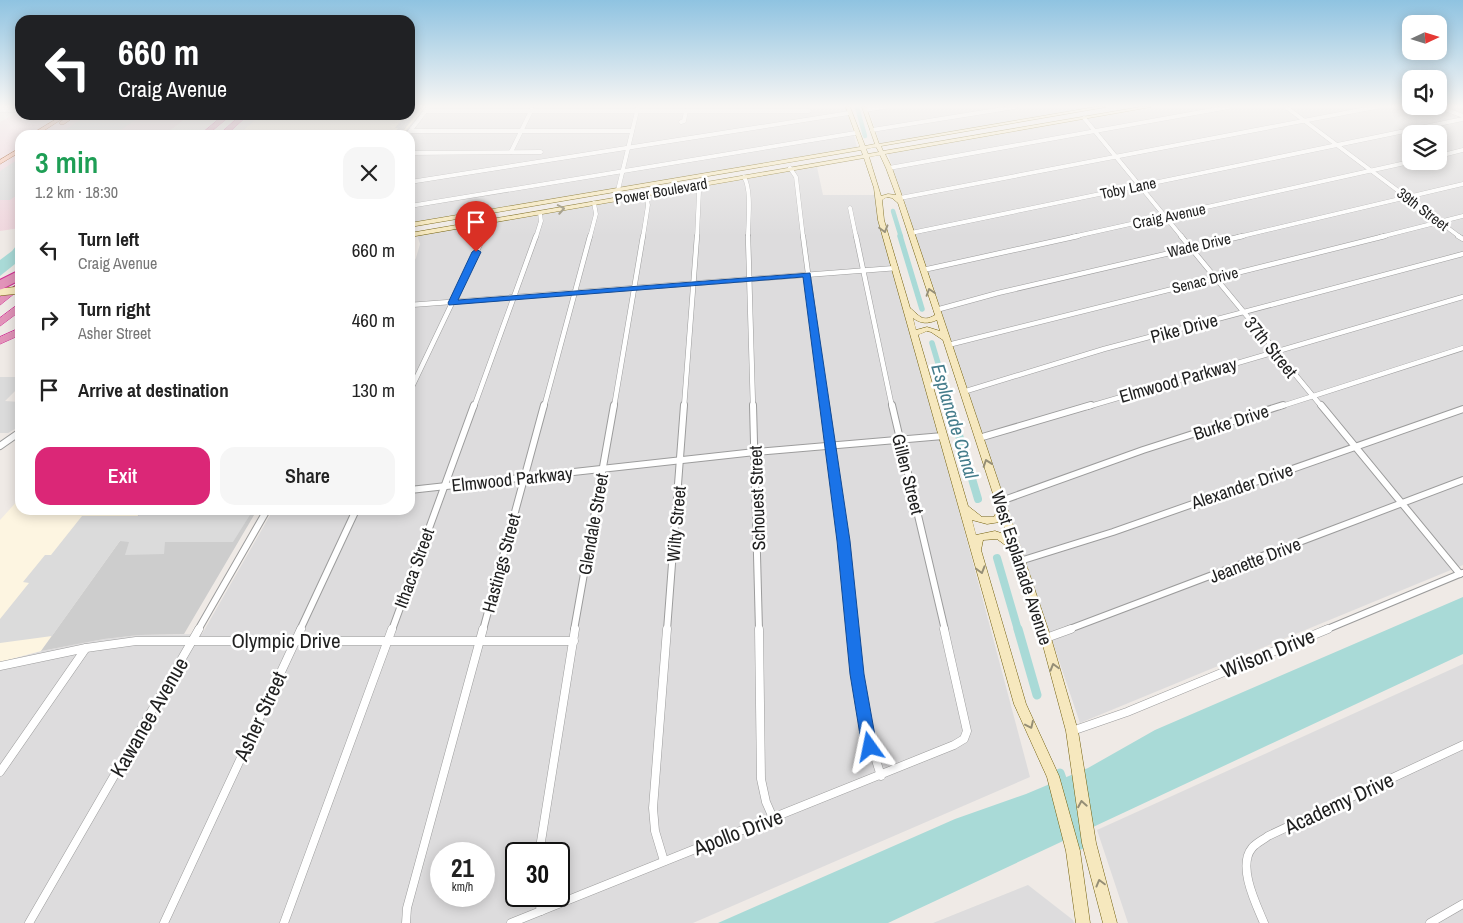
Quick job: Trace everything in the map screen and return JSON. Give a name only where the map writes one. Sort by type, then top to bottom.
[{"type":"highway","points":[[0,284],[15,277]]},
{"type":"highway","points":[[0,302],[15,289]]},
{"type":"highway","points":[[0,323],[15,310]]},
{"type":"highway","points":[[0,341],[15,334]]},
{"type":"main road","points":[[0,160],[12,150]]},
{"type":"main road","name":"Power Boulevard","points":[[415,234],[696,186],[809,165],[868,150]]},
{"type":"main road","name":"West Esplanade Avenue","points":[[880,150],[901,200],[1046,638],[1072,731],[1089,843],[1110,923]]},
{"type":"main road","points":[[0,160],[15,152]]},
{"type":"main road","name":"Power Boulevard","points":[[415,225],[804,158],[864,152]]},
{"type":"main road","points":[[864,152],[879,198],[881,220],[1020,704],[1053,776],[1073,851],[1083,923]]},
{"type":"main road","points":[[804,158],[797,163],[809,165]]},
{"type":"main road","points":[[765,173],[786,166],[778,163]]},
{"type":"main road","points":[[631,197],[639,193],[668,186],[662,182]]},
{"type":"main road","points":[[879,198],[891,195],[901,200]]},
{"type":"main road","points":[[510,218],[498,218],[493,214],[511,208]]},
{"type":"main road","points":[[461,226],[474,220],[471,215]]},
{"type":"main road","points":[[415,229],[422,223]]},
{"type":"main road","points":[[0,284],[15,281]]},
{"type":"main road","points":[[0,292],[15,290]]},
{"type":"main road","points":[[907,308],[916,318],[922,321],[933,320],[937,313]]},
{"type":"main road","points":[[915,334],[930,328],[937,331],[947,342]]},
{"type":"main road","points":[[962,506],[970,515],[987,522],[997,520],[1002,505]]},
{"type":"main road","points":[[976,552],[979,538],[991,534],[1002,536],[1016,548]]},
{"type":"street","points":[[415,181],[609,150]]},
{"type":"street","points":[[618,190],[627,150]]},
{"type":"street","points":[[415,205],[750,150]]},
{"type":"street","points":[[889,168],[989,150]]},
{"type":"street","name":"37th Street","points":[[1110,150],[1400,504],[1461,573]]},
{"type":"street","points":[[901,200],[1152,150]]},
{"type":"street","name":"Toby Lane","points":[[911,233],[1319,150]]},
{"type":"street","name":"39th Street","points":[[1344,150],[1463,239]]},
{"type":"street","points":[[1447,154],[1463,150]]},
{"type":"street","points":[[415,152],[542,152]]},
{"type":"street","name":"Craig Avenue","points":[[923,270],[1402,164]]},
{"type":"street","points":[[790,168],[796,177],[865,727],[873,758],[881,776]]},
{"type":"street","name":"Schouest Street","points":[[744,177],[747,182],[748,191],[748,279],[759,581],[761,779],[766,802],[773,818]]},
{"type":"street","name":"Wade Drive","points":[[937,313],[998,292],[1463,184]]},
{"type":"street","name":"Wilty Street","points":[[664,862],[655,831],[653,808],[694,283],[698,192],[696,186]]},
{"type":"street","name":"Glendale Street","points":[[541,842],[587,550],[604,469],[648,205],[646,194]]},
{"type":"street","name":"Hastings Street","points":[[406,923],[407,908],[596,214],[594,203]]},
{"type":"street","name":"Gillen Street","points":[[850,208],[881,361],[967,731],[964,739]]},
{"type":"street","name":"Ithaca Street","points":[[284,923],[514,298],[538,231],[541,221],[540,213]]},
{"type":"street","name":"Senac Drive","points":[[947,342],[1463,216]]},
{"type":"street","points":[[415,380],[484,236],[486,227],[484,222]]},
{"type":"street","name":"Pike Drive","points":[[964,392],[1104,349],[1463,254]]},
{"type":"street","points":[[415,304],[452,303],[896,268]]},
{"type":"street","name":"Elmwood Parkway","points":[[979,438],[1463,297]]},
{"type":"street","name":"Burke Drive","points":[[1002,505],[1143,450],[1463,348]]},
{"type":"street","name":"Alexander Drive","points":[[1020,560],[1113,532],[1463,409]]},
{"type":"street","points":[[0,446],[15,436]]},
{"type":"street","name":"Elmwood Parkway","points":[[415,489],[755,452],[943,436]]},
{"type":"street","name":"Jeanette Drive","points":[[1046,638],[1463,480]]},
{"type":"street","name":"Kawanee Avenue","points":[[29,923],[264,515]]},
{"type":"street","name":"Asher Street","points":[[164,923],[354,515]]},
{"type":"street","name":"Wilson Drive","points":[[1072,731],[1127,712],[1461,573]]},
{"type":"street","name":"Olympic Drive","points":[[0,666],[86,648],[136,641],[574,641]]},
{"type":"street","points":[[0,772],[86,648]]},
{"type":"street","name":"Apollo Drive","points":[[511,923],[881,776],[964,739]]},
{"type":"street","name":"Academy Drive","points":[[1264,923],[1248,885],[1247,856],[1252,848],[1268,836],[1463,744]]},
{"type":"street","points":[[1430,923],[1463,904]]},
{"type":"street","points":[[540,907],[541,911]]},
{"type":"shaded area","points":[[0,150],[15,150],[15,229],[0,231]]},
{"type":"shaded area","points":[[415,150],[839,150],[415,222]]},
{"type":"shaded area","points":[[910,150],[1402,150],[1402,170],[1447,170],[1447,150],[1463,150],[1463,565],[1080,723],[888,154]]},
{"type":"shaded area","points":[[15,161],[15,196],[10,200],[0,200],[0,171]]},
{"type":"shaded area","points":[[817,167],[823,195],[875,195],[1030,777],[693,923],[0,923],[0,662],[41,651],[104,639],[139,635],[202,634],[270,515],[415,515],[416,258],[420,244],[417,235]]},
{"type":"shaded area","points":[[0,377],[15,377],[15,391],[5,401],[15,402],[15,429],[8,433],[0,433]]},
{"type":"shaded area","points":[[15,504],[15,515],[138,515],[41,651],[0,662],[0,520]]},
{"type":"shaded area","points":[[138,515],[254,515],[184,634],[139,635],[104,639],[41,651]]},
{"type":"shaded area","points":[[250,515],[233,542],[165,542],[164,554],[125,555],[129,542],[120,541],[52,636],[0,643],[0,619],[29,583],[23,582],[45,555],[51,555],[82,516]]},
{"type":"shaded area","points":[[1463,664],[1463,923],[1128,923],[1097,830]]},
{"type":"shaded area","points":[[1028,885],[1073,920],[1074,923],[933,923]]},
{"type":"water","points":[[15,247],[15,264],[0,276],[0,260]]},
{"type":"water","points":[[1463,597],[1463,654],[888,923],[718,923],[955,819],[1026,794],[1088,768],[1155,730]]},
{"type":"waterway","name":"Esplanade Canal","points":[[893,211],[901,237]]},
{"type":"waterway","name":"Esplanade Canal","points":[[900,236],[922,309]]},
{"type":"waterway","name":"Esplanade Canal","points":[[932,343],[951,407]]},
{"type":"waterway","name":"Esplanade Canal","points":[[950,405],[978,499]]},
{"type":"waterway","name":"Esplanade Canal","points":[[997,558],[1018,630]]},
{"type":"waterway","name":"Esplanade Canal","points":[[1018,629],[1037,695]]},
{"type":"waterway","name":"Esplanade Canal","points":[[1060,773],[1065,787]]},
{"type":"waterway","name":"Esplanade Canal","points":[[1076,826],[1081,845]]},
{"type":"route","points":[[476,252],[452,303],[807,274],[844,541],[857,674],[866,736],[870,747]]}]
